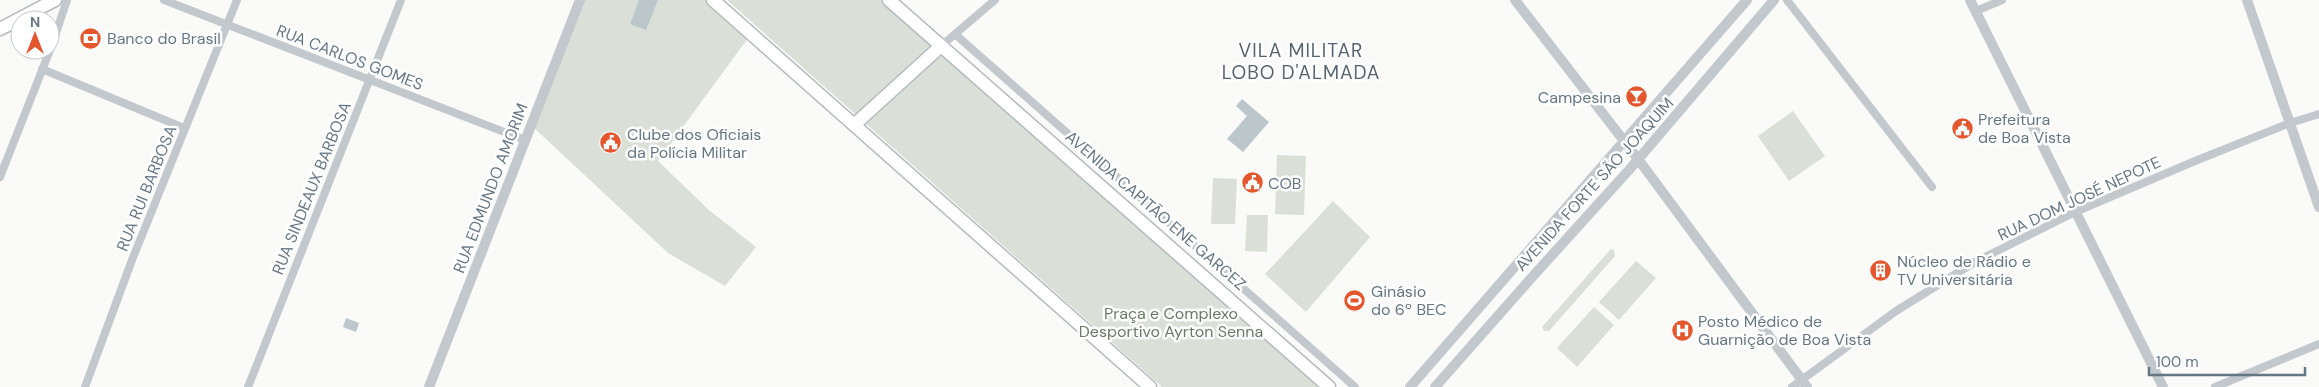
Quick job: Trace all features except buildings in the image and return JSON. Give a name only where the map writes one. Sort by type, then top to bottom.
[{"type":"main road","points":[[0,29],[55,0]]},
{"type":"main road","points":[[713,0],[1150,387]]},
{"type":"main road","name":"AVENIDA CAPITÃO ENE GARCEZ","points":[[889,0],[1329,387]]},
{"type":"main road","points":[[854,125],[941,46]]},
{"type":"street","points":[[0,177],[58,29],[66,0]]},
{"type":"street","name":"RUA CARLOS GOMES","points":[[164,0],[371,78],[526,140]]},
{"type":"street","name":"RUA RUI BARBOSA","points":[[85,387],[132,260],[237,0]]},
{"type":"street","name":"RUA SINDEAUX BARBOSA","points":[[248,387],[402,0]]},
{"type":"street","name":"RUA EDMUNDO AMORIM","points":[[428,387],[580,0]]},
{"type":"street","points":[[941,46],[995,0]]},
{"type":"street","points":[[1515,0],[1638,159],[1804,383]]},
{"type":"street","name":"AVENIDA FORTE SÃO JOAQUIM","points":[[1410,387],[1747,0]]},
{"type":"street","name":"AVENIDA FORTE SÃO JOAQUIM","points":[[1435,387],[1638,159],[1774,0]]},
{"type":"street","points":[[1787,0],[1932,187]]},
{"type":"street","points":[[1970,0],[2163,387]]},
{"type":"street","points":[[1976,11],[2002,0]]},
{"type":"street","points":[[2247,0],[2319,207]]},
{"type":"street","name":"AVENIDA CAPITÃO ENE GARCEZ","points":[[956,35],[1356,387]]},
{"type":"street","points":[[42,69],[184,128]]},
{"type":"street","name":"RUA DOM JOSÉ NEPOTE","points":[[1792,387],[1804,383],[1896,311],[1975,262],[2075,212],[2290,123],[2319,114]]},
{"type":"street","points":[[1518,263],[1534,275]]},
{"type":"street","points":[[2215,387],[2319,344]]},
{"type":"green space","name":"Clube dos Oficiais da Polícia Militar","points":[[580,0],[713,0],[751,34],[658,161],[710,211],[756,247],[725,286],[668,253],[531,125]]},
{"type":"green space","name":"Praça e Complexo Desportivo Ayrton Senna","points":[[727,0],[881,0],[1329,387],[1162,387]]},
{"type":"green space","points":[[1793,111],[1825,156],[1789,181],[1758,136]]},
{"type":"green space","points":[[1277,155],[1306,156],[1304,215],[1275,214]]},
{"type":"green space","points":[[1213,178],[1237,179],[1235,224],[1211,224]]},
{"type":"green space","points":[[1333,201],[1370,237],[1306,312],[1265,274]]},
{"type":"green space","points":[[1247,215],[1268,215],[1267,252],[1245,251]]},
{"type":"green space","points":[[1611,249],[1614,250],[1615,256],[1549,331],[1544,331],[1542,327]]},
{"type":"green space","points":[[1636,261],[1656,278],[1619,320],[1599,302]]},
{"type":"green space","points":[[1594,307],[1614,325],[1577,367],[1557,348]]},
{"type":"shaded area","points":[[639,0],[658,0],[646,30],[630,24]]},
{"type":"shaded area","points":[[1242,99],[1269,122],[1243,152],[1227,139],[1247,116],[1236,106]]},
{"type":"shaded area","points":[[346,318],[359,323],[356,332],[343,327]]},
{"type":"place","name":"Banco do Brasil","points":[[91,38]]},
{"type":"place","name":"Campesina","points":[[1637,97]]},
{"type":"place","name":"Prefeitura de Boa Vista","points":[[1962,128]]},
{"type":"place","name":"Clube dos Oficiais da Polícia Militar","points":[[611,143]]},
{"type":"place","name":"COB","points":[[1252,183]]},
{"type":"place","name":"Núcleo de Rádio e TV Universitária","points":[[1881,270]]},
{"type":"place","name":"Ginásio do 6º BEC","points":[[1355,300]]},
{"type":"place","name":"Posto Médico de Guarnição de Boa Vista","points":[[1682,330]]},
{"type":"district","name":"VILA MILITAR LOBO D'ALMADA","points":[[1301,61]]}]
